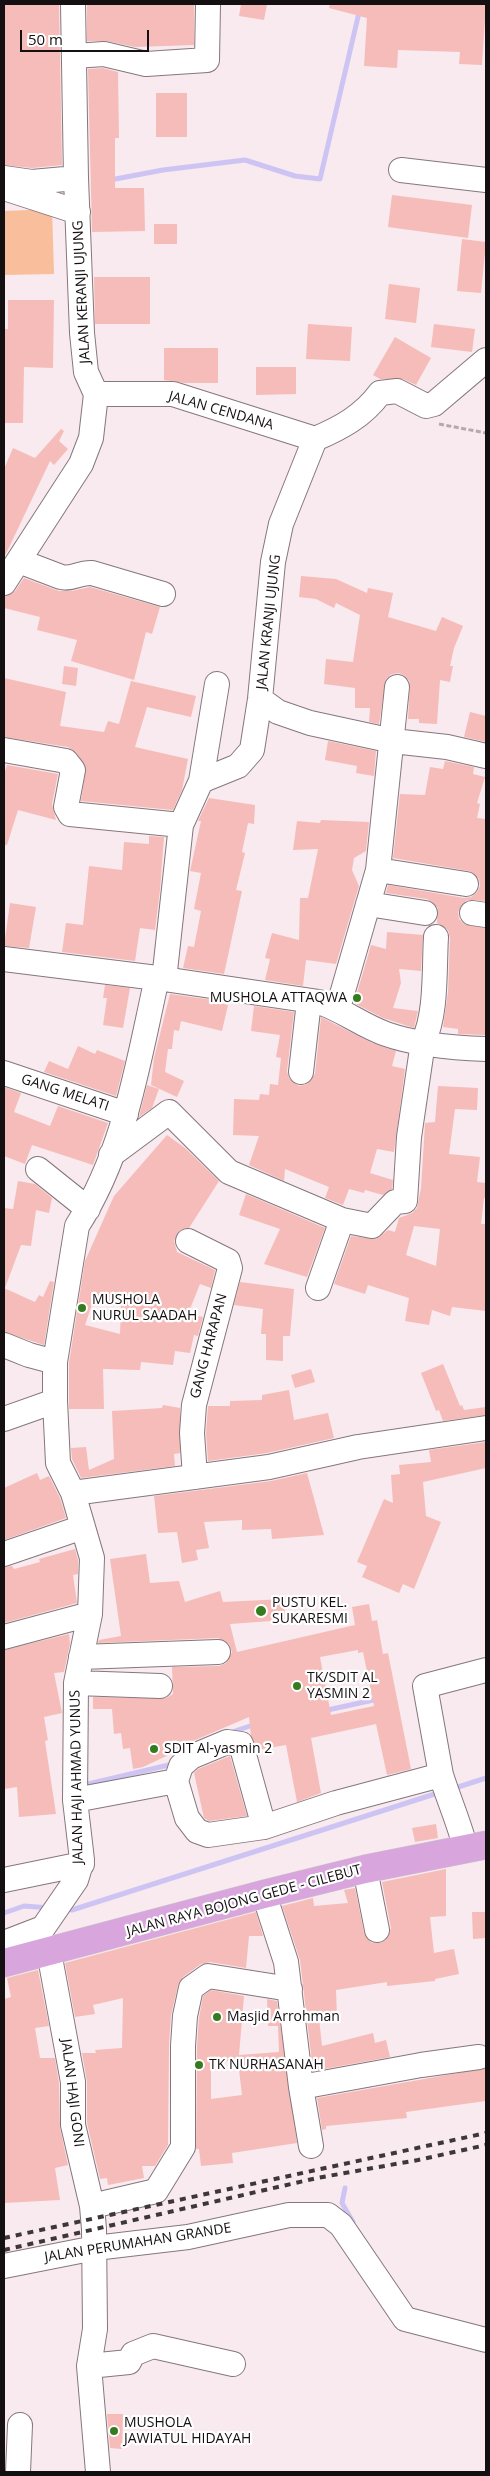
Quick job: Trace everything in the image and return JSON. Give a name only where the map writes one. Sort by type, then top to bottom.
[{"type":"main road","name":"JALAN RAYA BOJONG GEDE - CILEBUT","points":[[4,1963],[46,1940],[264,1894],[365,1869],[476,1847]]},
{"type":"street","points":[[73,4],[77,195]]},
{"type":"street","points":[[74,56],[104,54],[146,64],[207,60],[208,4]]},
{"type":"street","points":[[400,170],[486,180]]},
{"type":"street","points":[[4,178],[32,182],[77,195]]},
{"type":"street","points":[[4,188],[77,195]]},
{"type":"street","name":"JALAN KERANJI UJUNG","points":[[4,584],[81,464],[92,438],[96,394],[86,372],[77,195]]},
{"type":"street","points":[[315,439],[352,422],[371,405],[380,393],[397,391],[426,406],[434,404],[486,360]]},
{"type":"street","name":"JALAN CENDANA","points":[[96,394],[173,394],[315,439]]},
{"type":"street","name":"JALAN KRANJI UJUNG","points":[[201,781],[238,766],[252,750],[269,706],[274,562],[281,524],[315,439]]},
{"type":"street","points":[[19,560],[68,579],[82,572],[92,573],[163,594]]},
{"type":"street","name":"JALAN HAJI AHMAD YUNUS","points":[[79,1872],[75,1800],[76,1683],[90,1614],[92,1558],[73,1493],[58,1463],[55,1362],[77,1226],[88,1209],[126,1114],[161,978],[182,825],[201,781],[217,684]]},
{"type":"street","points":[[338,1008],[378,870],[397,687]]},
{"type":"street","points":[[269,706],[310,723],[392,741],[447,747],[486,756]]},
{"type":"street","points":[[4,750],[66,761],[73,770],[66,807],[70,814],[182,825]]},
{"type":"street","points":[[378,870],[466,884]]},
{"type":"street","points":[[368,904],[425,913]]},
{"type":"street","points":[[111,1155],[169,1112],[222,1166],[342,1220],[372,1226],[395,1202],[405,1202],[409,1136],[423,1042],[428,1031],[433,1002],[436,937]]},
{"type":"street","points":[[4,959],[161,978],[309,1001],[338,1008],[384,1034],[463,1048],[486,1049]]},
{"type":"street","points":[[301,1072],[309,1001]]},
{"type":"street","name":"GANG MELATI","points":[[4,1073],[126,1114]]},
{"type":"street","points":[[38,1169],[88,1209]]},
{"type":"street","points":[[318,1288],[342,1220]]},
{"type":"street","name":"GANG HARAPAN","points":[[188,1241],[228,1261],[230,1268],[194,1405],[192,1433],[195,1477]]},
{"type":"street","points":[[4,1345],[28,1355],[55,1362]]},
{"type":"street","points":[[4,1418],[55,1401]]},
{"type":"street","points":[[73,1493],[269,1467],[358,1447],[486,1428]]},
{"type":"street","points":[[4,1554],[83,1527]]},
{"type":"street","points":[[4,1637],[90,1614]]},
{"type":"street","points":[[81,1657],[218,1652]]},
{"type":"street","points":[[476,1847],[458,1819],[444,1787],[425,1686],[486,1670]]},
{"type":"street","points":[[76,1683],[160,1686]]},
{"type":"street","points":[[264,1827],[241,1744],[227,1742],[192,1758],[181,1766],[176,1780],[187,1818],[197,1831],[208,1835],[264,1827],[336,1803],[444,1787]]},
{"type":"street","points":[[75,1800],[176,1780]]},
{"type":"street","points":[[365,1869],[377,1930]]},
{"type":"street","points":[[4,1880],[79,1872]]},
{"type":"street","points":[[4,1944],[46,1940],[79,1872]]},
{"type":"street","points":[[264,1894],[286,1962],[301,2087],[311,2146]]},
{"type":"street","name":"JALAN HAJI GONI","points":[[46,1940],[73,2082],[73,2126],[92,2206],[95,2248],[95,2329],[89,2366],[98,2472]]},
{"type":"street","points":[[92,2206],[156,2191],[184,2147],[183,2046],[185,2016],[192,1988],[208,1976],[290,1989]]},
{"type":"street","points":[[301,2087],[421,2065],[479,2057]]},
{"type":"street","name":"JALAN PERUMAHAN GRANDE","points":[[4,2266],[95,2248],[188,2237],[289,2215],[328,2215],[341,2225],[405,2319],[486,2340]]},
{"type":"street","points":[[89,2366],[129,2362],[133,2354],[153,2346],[233,2364]]},
{"type":"street","points":[[18,2472],[20,2425]]},
{"type":"shaded area","points":[[52,209],[54,274],[4,275],[4,211]]},
{"type":"building","points":[[59,4],[62,165],[32,168],[4,165],[4,5]]},
{"type":"building","points":[[87,4],[194,4],[194,45],[135,47],[107,41],[87,41]]},
{"type":"building","points":[[241,4],[267,4],[264,20],[239,16]]},
{"type":"building","points":[[330,4],[486,4],[482,65],[459,64],[460,52],[398,50],[397,68],[364,66],[367,18],[329,8]]},
{"type":"building","points":[[103,68],[118,72],[119,138],[115,138],[115,188],[144,188],[145,231],[92,232],[88,69]]},
{"type":"building","points":[[156,93],[187,93],[187,137],[156,137]]},
{"type":"building","points":[[392,195],[472,205],[468,238],[388,227]]},
{"type":"building","points":[[154,224],[177,224],[177,244],[154,244]]},
{"type":"building","points":[[462,239],[486,242],[481,293],[457,291]]},
{"type":"building","points":[[94,277],[150,277],[150,324],[95,324]]},
{"type":"building","points":[[389,284],[420,288],[416,323],[385,319]]},
{"type":"building","points":[[8,300],[54,300],[53,368],[24,367],[23,423],[4,423],[4,329],[8,329]]},
{"type":"building","points":[[308,324],[352,327],[350,361],[306,359]]},
{"type":"building","points":[[434,324],[475,329],[472,352],[431,347]]},
{"type":"building","points":[[395,337],[431,358],[416,385],[403,379],[380,379],[373,375]]},
{"type":"building","points":[[164,348],[218,348],[218,383],[184,383],[164,380]]},
{"type":"building","points":[[256,367],[296,367],[296,394],[256,395]]},
{"type":"building","points":[[61,429],[64,431],[59,441],[68,449],[54,465],[50,461],[4,558],[4,469],[13,448],[35,458]]},
{"type":"building","points":[[301,576],[336,579],[367,593],[368,588],[393,593],[388,617],[436,631],[442,617],[463,626],[454,648],[450,666],[453,666],[450,682],[440,680],[437,724],[419,723],[419,719],[408,719],[410,682],[399,673],[392,674],[386,679],[379,724],[369,722],[370,708],[355,708],[355,688],[324,684],[326,659],[353,662],[360,615],[336,603],[334,608],[316,599],[299,597]]},
{"type":"building","points":[[24,578],[59,591],[71,591],[90,587],[160,607],[152,634],[146,632],[134,680],[71,661],[77,640],[37,630],[40,617],[4,608],[4,597],[15,591]]},
{"type":"building","points":[[64,666],[78,668],[76,686],[62,684]]},
{"type":"building","points":[[4,678],[66,692],[60,726],[104,732],[108,721],[119,724],[131,681],[196,696],[191,717],[147,707],[135,747],[188,759],[182,790],[173,810],[81,801],[86,767],[76,752],[68,747],[4,737]]},
{"type":"building","points":[[470,712],[486,716],[486,742],[464,737]]},
{"type":"building","points":[[328,741],[376,751],[374,776],[356,773],[357,766],[325,760]]},
{"type":"building","points":[[445,761],[474,767],[473,774],[485,777],[477,803],[480,804],[477,818],[486,819],[486,901],[467,900],[462,904],[458,912],[459,919],[464,924],[486,928],[486,1035],[458,1034],[458,1029],[443,1027],[448,992],[450,938],[448,930],[437,923],[438,908],[427,899],[386,893],[388,885],[464,898],[471,897],[480,886],[479,879],[469,871],[393,858],[400,794],[425,795],[430,767],[443,769]]},
{"type":"building","points":[[7,765],[58,774],[52,804],[56,820],[18,810],[7,845],[4,845],[4,774]]},
{"type":"building","points":[[209,798],[255,805],[254,824],[248,823],[242,852],[245,853],[236,890],[242,891],[224,974],[183,968],[188,946],[194,947],[201,911],[194,909],[201,873],[190,871],[201,821],[198,821]]},
{"type":"building","points":[[321,820],[369,822],[366,851],[354,858],[352,870],[359,886],[336,964],[306,960],[303,986],[265,980],[270,959],[265,958],[272,933],[299,940],[300,898],[308,898],[318,849],[293,850],[297,821],[320,823]]},
{"type":"building","points":[[149,836],[164,837],[160,890],[155,930],[140,928],[135,961],[62,952],[66,923],[83,925],[89,866],[122,870],[124,842],[149,844]]},
{"type":"building","points":[[10,903],[36,907],[29,948],[4,946]]},
{"type":"building","points":[[387,932],[423,935],[421,971],[399,969],[401,983],[393,1008],[418,1011],[414,1028],[383,1018],[354,1003],[371,945],[386,949]]},
{"type":"building","points":[[105,985],[130,988],[123,1028],[103,1025],[107,998],[103,998]]},
{"type":"building","points":[[170,994],[220,1001],[220,1003],[228,1005],[222,1031],[181,1021],[179,1031],[174,1030],[172,1049],[168,1049],[165,1072],[184,1081],[177,1097],[151,1085],[154,1058]]},
{"type":"building","points":[[254,1006],[294,1012],[287,1071],[289,1078],[299,1086],[307,1084],[315,1074],[321,1017],[372,1043],[396,1051],[392,1066],[405,1069],[394,1152],[377,1149],[370,1173],[393,1180],[392,1189],[383,1195],[365,1190],[364,1193],[349,1189],[343,1205],[325,1198],[329,1187],[285,1169],[284,1181],[249,1165],[259,1136],[233,1135],[234,1099],[259,1100],[260,1094],[269,1095],[270,1084],[278,1085],[281,1058],[276,1057],[280,1035],[251,1031]]},
{"type":"building","points":[[78,1046],[95,1054],[97,1050],[125,1061],[116,1096],[44,1072],[49,1061],[68,1069]]},
{"type":"building","points":[[147,1085],[159,1089],[152,1108],[139,1117]]},
{"type":"building","points":[[438,1086],[478,1088],[477,1110],[455,1109],[449,1154],[480,1157],[477,1182],[486,1183],[486,1198],[484,1198],[481,1224],[486,1224],[486,1311],[452,1307],[450,1316],[432,1310],[429,1325],[405,1321],[409,1298],[368,1285],[365,1294],[334,1284],[351,1236],[376,1239],[388,1230],[395,1232],[399,1218],[412,1213],[417,1208],[421,1188],[425,1123],[435,1122]],"holes":[[[414,1226],[440,1229],[436,1266],[406,1255]]]},
{"type":"building","points":[[4,1087],[21,1093],[14,1112],[50,1126],[58,1106],[108,1123],[93,1165],[32,1145],[25,1164],[4,1156]]},
{"type":"building","points":[[167,1135],[185,1148],[219,1181],[189,1228],[180,1230],[174,1241],[177,1252],[215,1270],[211,1288],[200,1284],[188,1314],[203,1317],[198,1336],[194,1335],[190,1353],[175,1351],[173,1365],[141,1362],[140,1370],[103,1369],[104,1409],[69,1409],[69,1363],[85,1261],[114,1196]],"holes":[[[95,1296],[121,1306],[120,1334],[85,1325]]]},
{"type":"building","points":[[18,1181],[35,1184],[52,1198],[49,1213],[36,1210],[31,1246],[21,1245],[5,1288],[4,1208],[13,1209]]},
{"type":"building","points":[[246,1194],[325,1228],[307,1277],[264,1264],[280,1229],[239,1215]]},
{"type":"building","points":[[50,1281],[54,1282],[44,1345],[4,1332],[4,1288],[35,1302],[39,1295],[43,1297]]},
{"type":"building","points":[[240,1282],[294,1289],[290,1336],[283,1336],[283,1361],[266,1360],[266,1334],[261,1334],[263,1309],[234,1305]]},
{"type":"building","points":[[443,1364],[460,1406],[462,1405],[464,1410],[486,1407],[486,1415],[443,1421],[439,1410],[436,1411],[421,1373]]},
{"type":"building","points":[[311,1369],[315,1382],[295,1388],[291,1375]]},
{"type":"building","points":[[289,1390],[294,1420],[328,1413],[334,1438],[267,1453],[208,1461],[206,1433],[208,1406],[230,1406],[230,1401],[262,1400],[262,1395]]},
{"type":"building","points":[[163,1405],[180,1408],[180,1453],[174,1454],[175,1466],[81,1478],[72,1459],[71,1448],[86,1447],[89,1470],[114,1459],[112,1411],[162,1408]]},
{"type":"building","points":[[486,1442],[486,1468],[423,1482],[426,1516],[441,1522],[414,1589],[403,1584],[399,1593],[362,1577],[367,1566],[357,1562],[384,1499],[393,1503],[391,1475],[400,1474],[399,1465],[431,1462],[429,1450]]},
{"type":"building","points":[[37,1473],[40,1480],[49,1476],[60,1498],[66,1518],[4,1540],[4,1488]]},
{"type":"building","points":[[307,1473],[324,1535],[272,1539],[271,1529],[242,1530],[242,1520],[204,1522],[209,1548],[196,1550],[198,1560],[182,1563],[177,1532],[158,1533],[154,1496],[271,1481]]},
{"type":"building","points":[[75,1549],[78,1560],[78,1574],[73,1575],[77,1603],[4,1623],[4,1567],[12,1566],[14,1569],[40,1562],[39,1559]]},
{"type":"building","points":[[146,1554],[150,1583],[179,1581],[185,1602],[220,1591],[223,1602],[284,1599],[285,1620],[230,1624],[237,1652],[355,1625],[352,1607],[369,1604],[372,1621],[377,1620],[383,1654],[388,1653],[411,1769],[387,1775],[376,1724],[311,1738],[321,1793],[297,1802],[286,1745],[257,1750],[251,1736],[249,1717],[186,1744],[177,1751],[143,1767],[133,1769],[130,1748],[123,1749],[121,1733],[114,1734],[112,1709],[93,1709],[93,1697],[166,1698],[173,1694],[172,1667],[219,1666],[226,1663],[232,1652],[229,1644],[218,1638],[98,1643],[99,1640],[121,1636],[110,1559]],"holes":[[[358,1650],[358,1653],[363,1652],[374,1706],[331,1715],[320,1657]]]},
{"type":"building","points":[[69,1634],[70,1644],[64,1672],[54,1673],[62,1713],[44,1717],[48,1740],[45,1741],[56,1814],[19,1817],[17,1787],[4,1789],[4,1650]]},
{"type":"building","points":[[230,1756],[247,1816],[209,1821],[204,1818],[194,1773],[198,1769]]},
{"type":"building","points":[[436,1824],[438,1838],[415,1842],[412,1828]]},
{"type":"building","points":[[446,1869],[446,1916],[430,1917],[434,1953],[454,1949],[459,1974],[435,1979],[435,1981],[387,1986],[387,1982],[336,1990],[337,2017],[319,2018],[322,2046],[373,2033],[375,2043],[386,2040],[390,2057],[313,2071],[300,1960],[282,1906],[313,1898],[314,1906],[348,1903],[344,1890],[355,1888],[364,1933],[372,1943],[380,1943],[386,1940],[391,1928],[382,1882]]},
{"type":"building","points":[[256,1912],[263,1936],[249,1936],[246,1968],[210,1962],[201,1964],[183,1977],[178,1985],[171,2015],[169,2045],[168,2145],[155,2166],[142,2166],[144,2178],[108,2185],[107,2178],[100,2179],[87,2123],[87,2082],[82,2053],[96,2053],[95,2050],[122,2048],[123,1998],[93,2005],[95,2014],[75,2017],[65,1963]]},
{"type":"building","points":[[472,1912],[486,1912],[486,1938],[473,1939]]},
{"type":"building","points":[[38,1970],[49,2026],[35,2028],[40,2058],[55,2058],[59,2083],[60,2128],[68,2165],[55,2168],[60,2200],[4,2203],[4,1999],[11,1997],[7,1978]]},
{"type":"building","points":[[211,1990],[244,1996],[239,2055],[279,2052],[278,2026],[268,2026],[267,1999],[277,2001],[297,2143],[232,2153],[233,2163],[201,2166],[199,2149],[196,2149],[197,2046],[203,1996]],"holes":[[[211,2061],[238,2061],[242,2095],[211,2099]]]},
{"type":"building","points":[[486,2068],[486,2101],[406,2112],[407,2118],[326,2126],[326,2129],[322,2130],[317,2098]]},
{"type":"building","name":"MUSHOLA JAWIATUL HIDAYAH","points":[[107,2414],[123,2414],[122,2449],[110,2448]]},
{"type":"waterway","points":[[110,180],[163,170],[245,160],[295,176],[320,179],[361,4]]},
{"type":"waterway","points":[[323,1711],[378,1699]]},
{"type":"waterway","points":[[226,1734],[256,1724]]},
{"type":"waterway","points":[[88,1784],[173,1764]]},
{"type":"waterway","points":[[452,1789],[486,1778]]},
{"type":"waterway","points":[[66,1909],[72,1910],[441,1792]]},
{"type":"waterway","points":[[4,1913],[24,1906],[50,1908]]},
{"type":"waterway","points":[[345,2188],[342,2203],[353,2222]]},
{"type":"railway","points":[[4,2238],[486,2133]]},
{"type":"railway","points":[[4,2250],[317,2178],[418,2160],[486,2145]]},
{"type":"place","name":"MUSHOLA ATTAQWA","points":[[357,998]]},
{"type":"place","name":"MUSHOLA NURUL SAADAH","points":[[82,1308]]},
{"type":"place","name":"PUSTU KEL. SUKARESMI","points":[[261,1611]]},
{"type":"place","name":"TK/SDIT AL YASMIN 2","points":[[297,1686]]},
{"type":"place","name":"SDIT Al-yasmin 2","points":[[154,1749]]},
{"type":"place","name":"Masjid Arrohman","points":[[217,2017]]},
{"type":"place","name":"TK NURHASANAH","points":[[199,2065]]},
{"type":"place","name":"MUSHOLA JAWIATUL HIDAYAH","points":[[114,2431]]}]
